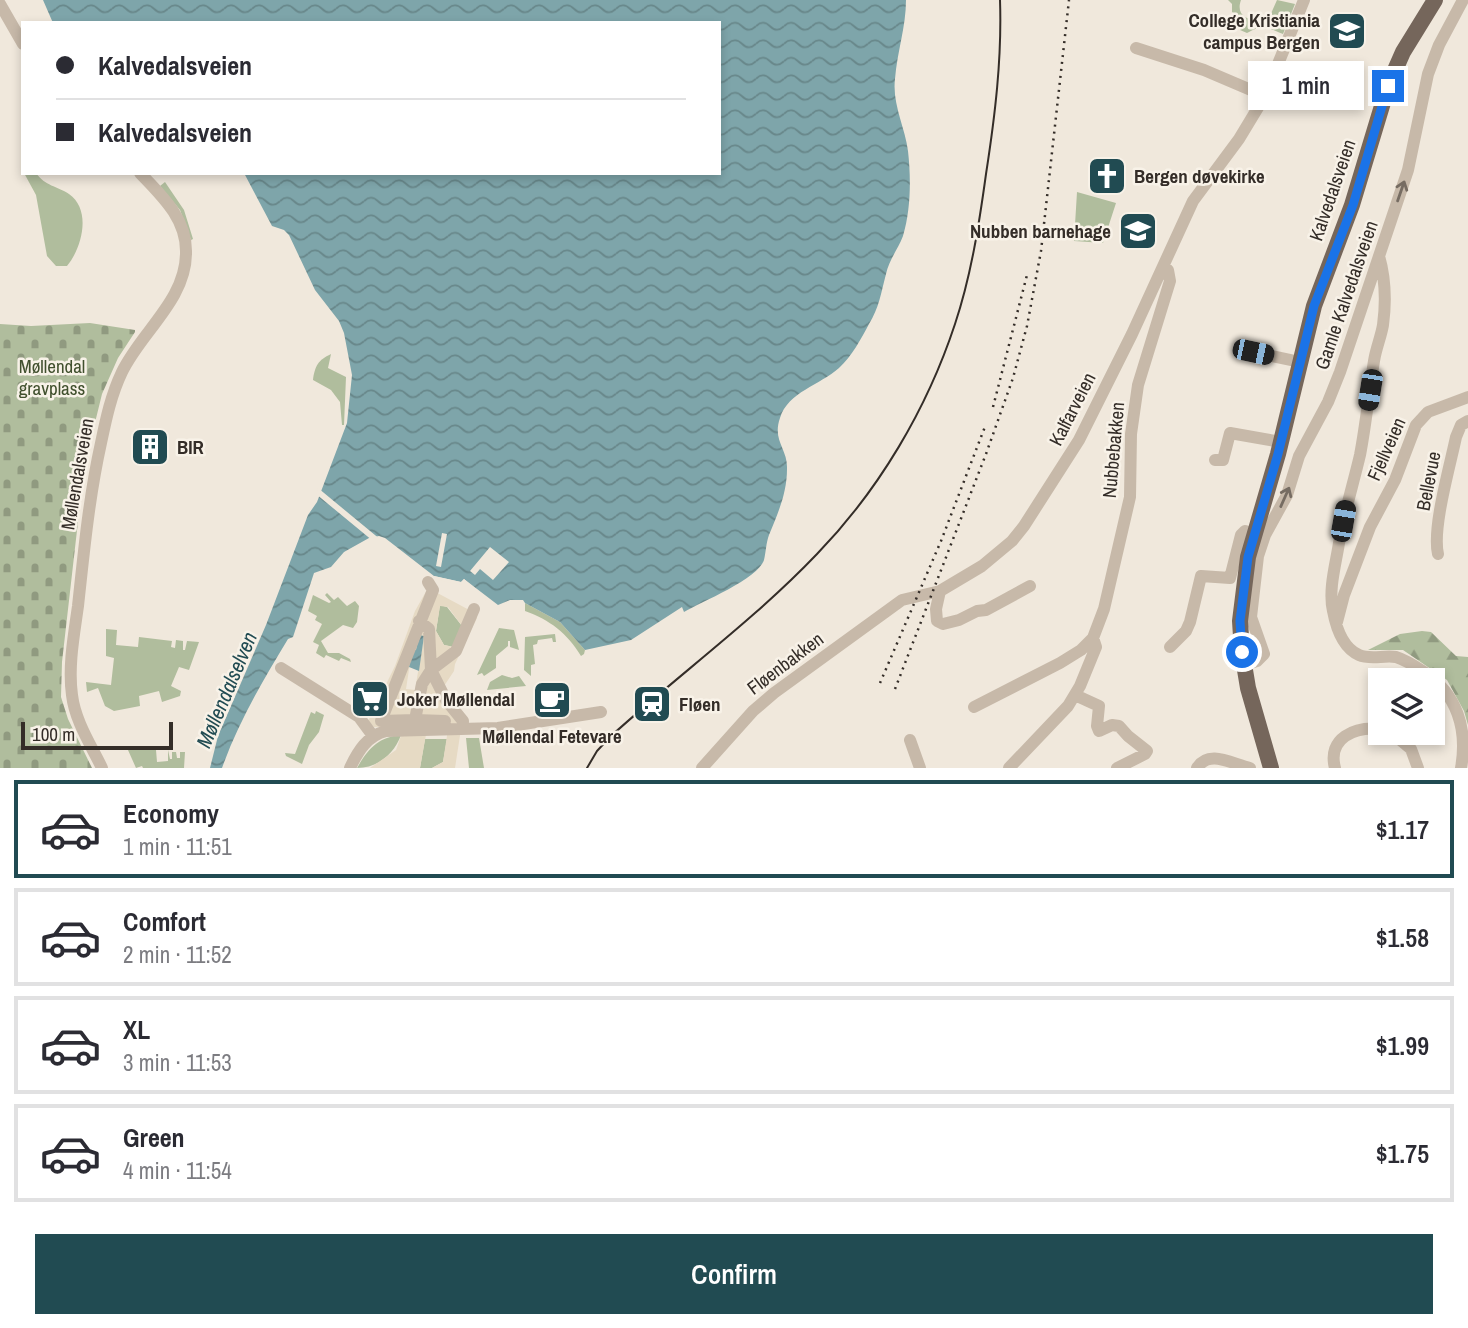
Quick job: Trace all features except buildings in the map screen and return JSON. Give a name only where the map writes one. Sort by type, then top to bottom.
[{"type":"main road","name":"Kalvedalsveien","points":[[1269,768],[1244,665],[1240,621],[1242,589],[1314,306],[1353,205],[1388,86],[1403,52],[1435,0]]},
{"type":"street","name":"Kalfarveien","points":[[940,591],[982,566],[1012,541],[1073,452],[1200,188],[1239,139],[1265,96],[1304,0]]},
{"type":"street","name":"Gamle Kalvedalsveien","points":[[1244,665],[1257,662],[1264,654],[1251,617],[1258,556],[1265,535],[1287,495],[1299,456],[1336,382],[1408,170],[1428,74],[1439,45],[1463,0]]},
{"type":"street","points":[[0,4],[21,41]]},
{"type":"street","points":[[1136,48],[1204,70],[1265,96]]},
{"type":"street","name":"Møllendalsveien","points":[[102,768],[76,714],[71,691],[74,628],[90,497],[105,421],[116,386],[134,349],[176,292],[182,278],[186,254],[184,236],[174,211],[142,175]]},
{"type":"street","points":[[1379,256],[1382,268],[1383,326],[1375,351],[1364,432],[1346,503],[1336,561],[1333,612],[1341,637],[1356,653],[1361,656],[1404,660],[1440,683],[1454,704],[1464,731],[1461,768]]},
{"type":"street","name":"Nubbebakken","points":[[1009,768],[1060,716],[1075,695],[1096,647],[1093,638],[1104,610],[1130,497],[1131,434],[1135,401],[1170,281],[1168,270],[1164,267]]},
{"type":"street","points":[[1253,352],[1300,362]]},
{"type":"street","name":"Fjellveien","points":[[1338,622],[1370,527],[1398,472],[1416,425],[1428,412],[1468,397]]},
{"type":"street","name":"Bellevue","points":[[1438,554],[1438,530],[1456,437],[1461,425],[1468,421]]},
{"type":"street","points":[[1215,460],[1223,460],[1230,433],[1281,442]]},
{"type":"street","name":"Kalvedalsveien","points":[[1170,646],[1186,631],[1191,622],[1201,576],[1230,578],[1241,535],[1245,531],[1254,534]]},
{"type":"street","points":[[428,582],[433,590],[376,722],[498,728],[601,712]]},
{"type":"street","points":[[940,591],[936,614],[937,621],[943,624],[986,610],[1030,586]]},
{"type":"street","name":"Fløenbakken","points":[[707,766],[765,700],[902,600],[940,591]]},
{"type":"street","points":[[414,725],[422,684],[431,670],[456,651],[474,609]]},
{"type":"street","points":[[350,768],[357,753],[373,736],[414,725],[463,722],[446,700],[431,670],[429,629],[419,621]]},
{"type":"street","points":[[974,707],[1060,663],[1081,650],[1093,638]]},
{"type":"street","points":[[281,668],[359,717],[373,736]]},
{"type":"street","points":[[1075,695],[1099,706],[1099,731],[1112,725],[1119,726],[1147,751],[1117,768]]},
{"type":"street","points":[[1335,768],[1333,754],[1342,737],[1368,728]]},
{"type":"street","points":[[910,740],[920,768]]},
{"type":"street","points":[[1406,745],[1418,768]]},
{"type":"street","points":[[1197,768],[1206,759],[1215,758],[1250,768]]},
{"type":"green space","points":[[1228,0],[1241,0],[1240,12],[1252,20],[1269,18],[1277,0],[1295,4],[1283,34],[1265,28],[1257,28],[1247,33],[1240,30],[1246,22],[1232,12],[1232,4]]},
{"type":"green space","points":[[25,175],[38,175],[47,183],[69,194],[80,209],[80,240],[67,266],[56,266],[47,256],[36,195]]},
{"type":"green space","points":[[165,182],[184,210],[193,239],[191,240],[180,210],[160,186]]},
{"type":"green space","points":[[1077,192],[1116,203],[1103,243],[1074,241]]},
{"type":"green space","name":"Møllendal gravplass","points":[[90,323],[135,330],[118,358],[102,394],[91,439],[80,504],[62,662],[61,697],[68,719],[92,768],[0,768],[0,324],[31,326]]},
{"type":"green space","points":[[331,354],[328,368],[346,377],[344,425],[340,402],[331,390],[313,380],[318,364]]},
{"type":"green space","points":[[327,593],[334,600],[338,597],[347,606],[355,601],[359,606],[357,622],[353,628],[343,625],[321,641],[328,653],[339,653],[351,662],[341,658],[339,661],[326,655],[324,658],[316,653],[319,645],[313,642],[322,624],[315,620],[317,616],[308,611],[313,595],[331,602],[325,595]]},
{"type":"green space","points":[[525,603],[560,622],[585,650],[584,654],[581,656],[557,628],[525,611]]},
{"type":"green space","points":[[440,605],[447,607],[462,626],[454,647],[444,645],[436,631]]},
{"type":"green space","points":[[499,628],[514,630],[519,650],[510,647],[508,641],[508,646],[496,656],[496,668],[484,676],[482,673],[477,675]]},
{"type":"green space","points":[[106,629],[117,630],[116,645],[138,647],[139,637],[172,641],[171,647],[175,648],[176,640],[183,641],[185,650],[187,641],[199,642],[189,670],[179,667],[171,686],[181,691],[180,696],[162,702],[159,691],[139,696],[140,706],[114,711],[105,706],[98,688],[87,692],[86,682],[111,685],[114,658],[106,656]]},
{"type":"green space","points":[[1431,632],[1456,656],[1468,657],[1468,725],[1464,711],[1445,679],[1445,668],[1429,668],[1403,650],[1368,650],[1400,634]]},
{"type":"green space","points":[[555,634],[556,642],[553,642],[552,638],[538,640],[537,644],[533,645],[535,664],[531,665],[531,676],[524,670],[525,637]]},
{"type":"green space","points":[[502,675],[512,678],[519,676],[526,686],[487,690],[490,682]]},
{"type":"green space","points":[[316,711],[324,715],[319,732],[309,745],[302,764],[285,753],[295,754],[311,712],[315,714]]},
{"type":"green space","points":[[401,735],[384,759],[372,766],[357,768],[374,745],[386,738]]},
{"type":"green space","points":[[466,738],[479,738],[484,768],[469,768]]},
{"type":"green space","points":[[425,739],[447,739],[443,762],[432,768],[420,768]]},
{"type":"green space","points":[[128,750],[156,750],[157,762],[168,761],[168,750],[170,759],[172,752],[176,752],[177,758],[180,758],[180,752],[185,752],[184,768],[136,768]]},
{"type":"shaded area","points":[[428,588],[473,612],[477,618],[454,671],[444,686],[462,725],[374,727],[368,721],[395,666],[415,611]],"holes":[[[440,606],[448,607],[462,626],[454,647],[444,645],[436,631]],[[424,636],[415,690],[406,689],[412,650],[416,651]]]},
{"type":"shaded area","points":[[427,729],[420,768],[370,768],[396,750],[403,730]]},
{"type":"shaded area","points":[[448,729],[461,729],[455,768],[432,768],[443,762]]},
{"type":"water","points":[[43,0],[906,0],[895,88],[910,172],[906,226],[887,269],[875,312],[852,353],[839,368],[797,395],[784,409],[780,418],[778,433],[787,462],[787,478],[760,567],[728,589],[684,612],[682,607],[631,640],[585,650],[560,622],[523,600],[510,600],[498,605],[464,579],[461,582],[434,576],[385,538],[369,538],[344,552],[331,567],[314,573],[293,637],[288,639],[269,670],[222,768],[210,768],[218,736],[266,625],[308,515],[317,502],[347,423],[352,375],[339,321],[315,290],[289,235],[272,226],[245,175],[721,175],[721,21],[52,21]]},
{"type":"water","points":[[419,635],[424,636],[419,671],[409,667],[412,650],[416,650]]},
{"type":"pier","points":[[318,488],[381,540],[373,541],[316,494]]},
{"type":"pier","points":[[442,533],[447,534],[441,567],[436,566]]},
{"type":"pier","points":[[490,547],[509,562],[493,580],[480,569],[475,575],[470,571]]},
{"type":"pier","points":[[434,576],[461,582],[464,579],[486,598],[485,601],[464,584],[434,579]]},
{"type":"tram line","points":[[587,768],[610,737],[793,579],[861,503],[899,447],[944,356],[966,287],[995,109],[1000,0]]},
{"type":"railway","points":[[895,689],[986,454],[1013,378],[1027,326],[1041,251],[1069,0]]},
{"type":"railway","points":[[993,407],[1027,275]]},
{"type":"railway","points":[[880,683],[941,541],[986,424]]},
{"type":"place","name":"College Kristiania campus Bergen","points":[[1347,31]]},
{"type":"place","name":"Bergen døvekirke","points":[[1107,176]]},
{"type":"place","name":"Nubben barnehage","points":[[1138,231]]},
{"type":"place","name":"BIR","points":[[150,447]]},
{"type":"place","name":"Joker Møllendal","points":[[370,699]]},
{"type":"place","name":"Møllendal Fetevare","points":[[552,700]]},
{"type":"place","name":"Fløen","points":[[652,704]]},
{"type":"route","points":[[1242,652],[1240,621],[1244,572],[1278,454],[1314,306],[1353,205],[1388,86]]},
{"type":"water label","name":"Møllendalselven","points":[[227,690]]}]
